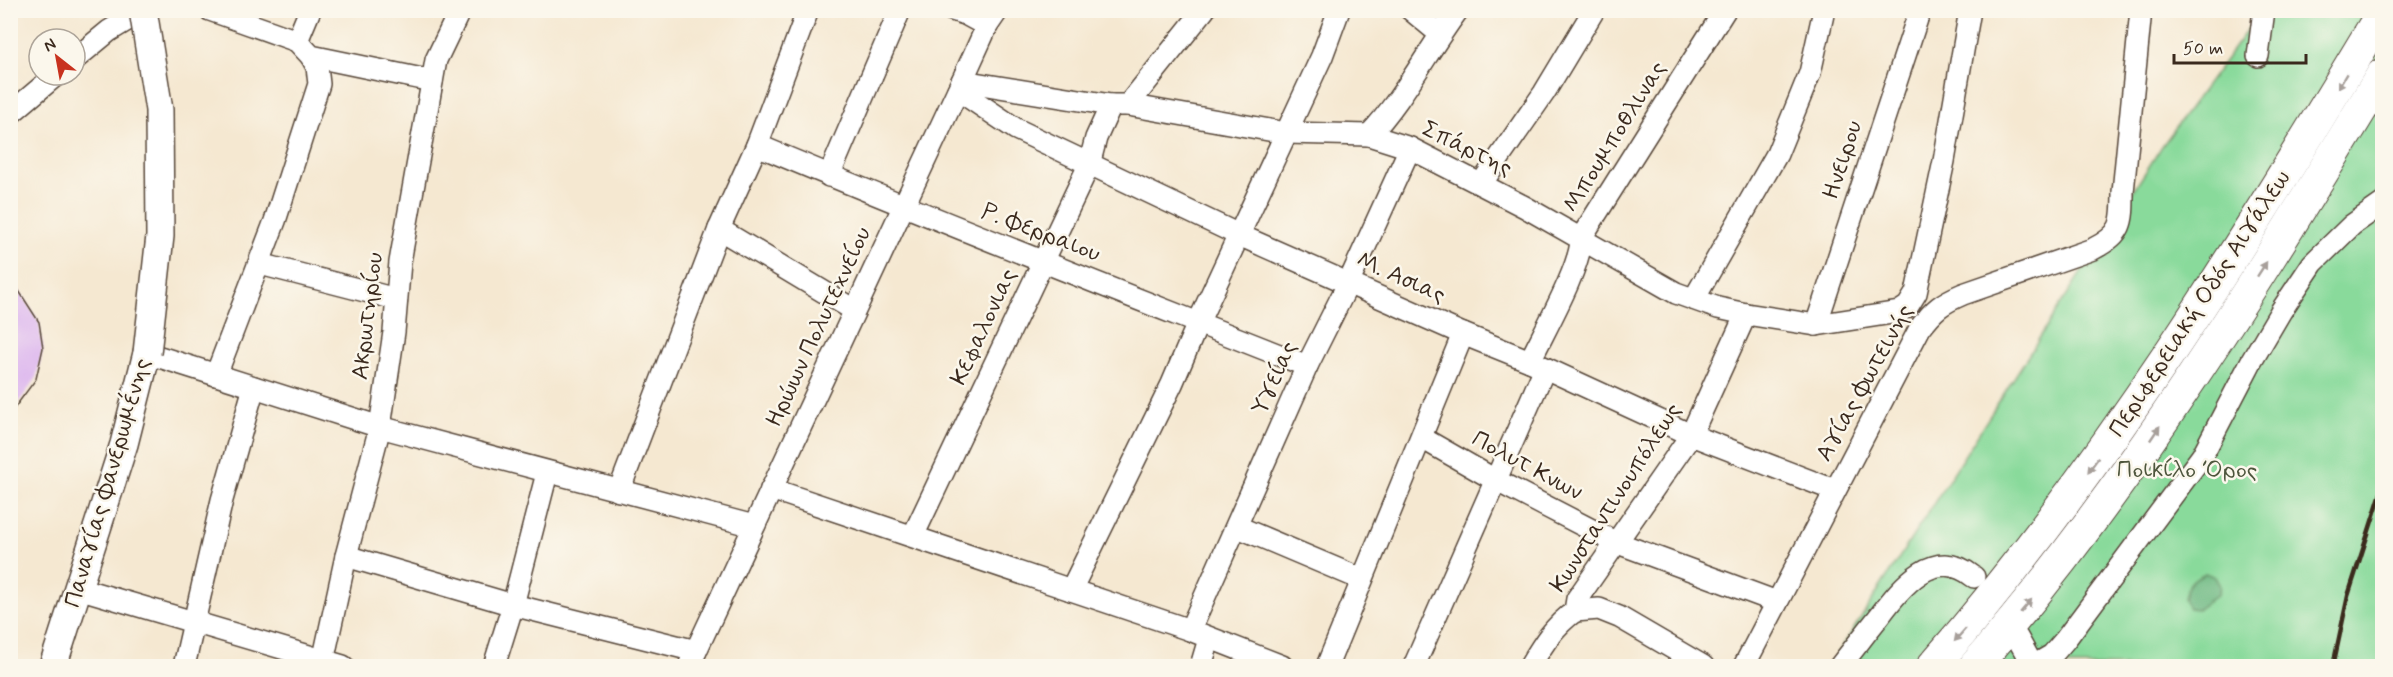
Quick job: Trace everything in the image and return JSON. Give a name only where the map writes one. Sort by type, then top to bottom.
[{"type":"highway","name":"Περιφερειακή Οδός Αιγάλεω","points":[[1933,666],[2010,576],[2127,417],[2249,233],[2382,13]]},
{"type":"highway","name":"Περιφερειακή Οδός Αιγάλεω","points":[[1975,666],[2035,595],[2154,436],[2275,249],[2382,75]]},
{"type":"main road","name":"Παναγίας Φανερωμένης","points":[[53,666],[124,444],[147,353],[160,224],[159,110],[143,10]]},
{"type":"street","points":[[87,49],[109,31],[143,10]]},
{"type":"street","points":[[210,10],[304,49],[432,81]]},
{"type":"street","points":[[216,375],[260,264],[319,84],[317,67],[304,49],[310,10]]},
{"type":"street","name":"Ακρωτηρίου","points":[[330,664],[346,556],[380,427],[400,262],[436,60],[460,10]]},
{"type":"street","points":[[619,491],[719,229],[757,145],[808,10]]},
{"type":"street","points":[[829,176],[900,10]]},
{"type":"street","points":[[952,10],[993,18]]},
{"type":"street","name":"Κεφαλονιας","points":[[914,536],[1089,165],[1096,138],[1120,105],[1204,10]]},
{"type":"street","points":[[1071,590],[1172,384],[1322,56],[1339,10]]},
{"type":"street","points":[[1411,10],[1440,34]]},
{"type":"street","points":[[1369,135],[1382,121],[1458,10]]},
{"type":"street","name":"Μπουμποθλινας","points":[[1414,666],[1497,481],[1581,249],[1581,238],[1725,10]]},
{"type":"street","points":[[1694,299],[1781,145],[1810,73],[1824,10]]},
{"type":"street","name":"Ηνειρου","points":[[1816,325],[1920,10]]},
{"type":"street","name":"Αγίας Φωτεινής","points":[[1744,666],[1920,328],[1932,312],[1945,302],[1963,294],[2093,249],[2106,243],[2118,231],[2123,219],[2123,192],[2141,10]]},
{"type":"street","points":[[2258,56],[2264,10]]},
{"type":"street","points":[[1481,184],[1544,93],[1591,12]]},
{"type":"street","name":"Σπάρτης","points":[[960,85],[1120,105],[1286,133],[1369,135],[1410,148],[1481,184],[1676,293],[1746,314],[1816,325],[1899,312],[1908,306],[1916,292],[1944,161],[1971,12]]},
{"type":"street","name":"Ηρώων Πολυτεχνείου","points":[[692,659],[993,18]]},
{"type":"street","name":"Μ. Ασιας","points":[[960,85],[1016,129],[1239,235],[1538,365],[1691,435],[1834,490]]},
{"type":"street","points":[[10,114],[42,87]]},
{"type":"street","name":"Ρ. Φερραιου","points":[[757,145],[903,207],[1043,260],[1308,366]]},
{"type":"street","name":"Υγείας","points":[[1201,666],[1200,635],[1238,527],[1308,366],[1410,148]]},
{"type":"street","points":[[2017,637],[2033,666],[2052,655],[2065,640],[2202,456],[2275,321],[2313,263],[2352,225],[2382,204]]},
{"type":"street","points":[[719,229],[854,310]]},
{"type":"street","points":[[260,264],[396,298]]},
{"type":"street","name":"Κωνσταντινουπόλεως","points":[[1530,666],[1560,621],[1575,611],[1577,599],[1691,435],[1746,314]]},
{"type":"street","points":[[1327,666],[1463,334]]},
{"type":"street","points":[[147,353],[380,427],[754,526]]},
{"type":"street","points":[[184,666],[192,622],[222,500],[254,387]]},
{"type":"street","name":"Πολυτ Κνων","points":[[1422,438],[1497,481],[1615,542],[1777,602]]},
{"type":"street","points":[[494,666],[513,605],[547,472]]},
{"type":"street","points":[[771,489],[1071,590],[1282,666]]},
{"type":"street","points":[[1238,527],[1361,579]]},
{"type":"street","points":[[346,556],[692,659]]},
{"type":"street","points":[[1840,666],[1898,591],[1912,578],[1938,566],[1953,565],[1974,577]]},
{"type":"street","points":[[78,588],[330,664]]},
{"type":"street","points":[[1575,611],[1599,609],[1619,617],[1703,666]]},
{"type":"green space","name":"Ποικίλο Όρος","points":[[2261,11],[2382,11],[2382,666],[1830,666],[2162,146]]},
{"type":"green space","points":[[2205,573],[2215,577],[2220,586],[2218,594],[2198,609],[2189,608],[2184,599],[2186,590],[2193,580]]},
{"type":"building","points":[[10,277],[39,322],[43,348],[36,379],[10,414]]},
{"type":"railway","points":[[2333,666],[2348,596],[2382,490]]}]
